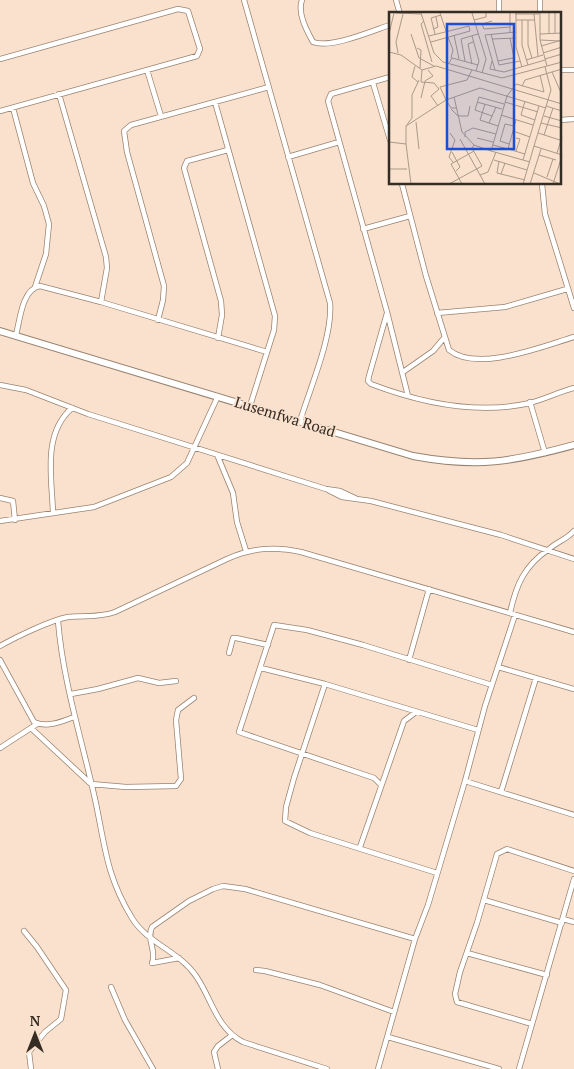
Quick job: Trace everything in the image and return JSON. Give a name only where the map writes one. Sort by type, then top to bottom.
[{"type":"street","points":[[244,0],[326,288],[331,317],[328,335],[300,421]]},
{"type":"street","points":[[302,0],[300,5],[304,24],[313,42],[318,44],[332,43],[389,25]]},
{"type":"street","points":[[0,59],[178,9],[188,11],[200,52],[197,56],[0,111]]},
{"type":"street","points":[[147,70],[161,116]]},
{"type":"street","points":[[389,77],[328,96],[408,396]]},
{"type":"street","points":[[373,83],[388,128]]},
{"type":"street","points":[[158,320],[164,300],[164,286],[124,133],[132,125],[269,87]]},
{"type":"street","points":[[59,94],[106,257],[107,268],[100,302]]},
{"type":"street","points":[[215,102],[274,307],[276,323],[250,406]]},
{"type":"street","points":[[12,108],[33,183],[44,206],[49,224],[46,254],[35,287],[28,293],[16,335]]},
{"type":"street","points":[[288,157],[339,142]]},
{"type":"street","points":[[218,338],[222,315],[221,301],[184,168],[187,161],[228,150]]},
{"type":"street","points":[[402,185],[444,338],[449,350],[464,358],[499,358],[574,337]]},
{"type":"street","points":[[542,185],[545,214],[574,308]]},
{"type":"street","points":[[363,229],[410,216]]},
{"type":"street","points":[[35,287],[49,287],[267,352]]},
{"type":"street","points":[[437,313],[505,307],[567,289]]},
{"type":"street","points":[[387,312],[368,381],[371,384],[408,396],[467,408],[503,407],[530,402],[574,388]]},
{"type":"street","name":"Lusemfwa Road","points":[[0,331],[413,456],[443,462],[504,462],[574,445]]},
{"type":"street","points":[[403,372],[433,351],[444,338]]},
{"type":"street","points":[[0,385],[26,390],[72,408],[194,447],[218,457],[326,489],[342,497],[357,498],[501,536],[574,559]]},
{"type":"street","points":[[0,522],[94,507],[171,477],[187,463],[218,396]]},
{"type":"street","points":[[530,402],[545,453]]},
{"type":"street","points":[[53,513],[51,471],[54,435],[58,421],[72,408]]},
{"type":"street","points":[[218,457],[233,493],[237,522],[246,551]]},
{"type":"street","points":[[0,498],[13,501],[15,520]]},
{"type":"street","points":[[378,1069],[415,939],[437,873],[498,667],[512,614],[517,584],[546,551],[574,531]]},
{"type":"street","points":[[0,646],[25,633],[66,617],[98,617],[115,612],[246,551],[286,548],[574,632]]},
{"type":"street","points":[[409,660],[429,589]]},
{"type":"street","points":[[58,621],[74,717],[91,784],[104,854],[114,882],[133,920],[150,938],[179,958],[196,976],[212,1009],[232,1036],[243,1042],[328,1069]]},
{"type":"street","points":[[381,786],[374,778],[239,732],[273,627],[276,624],[308,630],[492,685]]},
{"type":"street","points":[[229,653],[233,638],[268,645]]},
{"type":"street","points":[[0,660],[29,717],[37,724]]},
{"type":"street","points":[[498,667],[574,689]]},
{"type":"street","points":[[261,668],[326,684],[478,730]]},
{"type":"street","points":[[71,694],[138,678],[159,683],[176,681]]},
{"type":"street","points":[[501,792],[536,678]]},
{"type":"street","points":[[326,684],[288,801],[285,822],[310,832],[437,873]]},
{"type":"street","points":[[31,728],[91,784],[119,787],[176,786],[182,779],[176,720],[178,710],[194,698]]},
{"type":"street","points":[[360,847],[404,721],[416,712]]},
{"type":"street","points":[[0,748],[37,724],[51,724],[74,717]]},
{"type":"street","points":[[374,778],[386,774]]},
{"type":"street","points":[[465,781],[574,815]]},
{"type":"street","points":[[532,1024],[457,1002],[455,994],[494,861],[501,851],[507,849],[574,871]]},
{"type":"street","points":[[519,1069],[574,879]]},
{"type":"street","points":[[179,958],[152,963],[154,953],[150,938],[152,928],[160,920],[189,901],[223,886],[245,889],[415,939]]},
{"type":"street","points":[[484,900],[563,921],[574,922]]},
{"type":"street","points":[[24,931],[37,946],[66,990],[61,1019],[45,1032],[29,1052],[31,1069]]},
{"type":"street","points":[[467,953],[547,975]]},
{"type":"street","points":[[256,970],[265,970],[320,985],[394,1012]]},
{"type":"street","points":[[111,987],[125,1020],[153,1069]]},
{"type":"street","points":[[218,1069],[214,1052],[218,1046],[232,1036]]},
{"type":"street","points":[[388,1037],[499,1069]]}]
